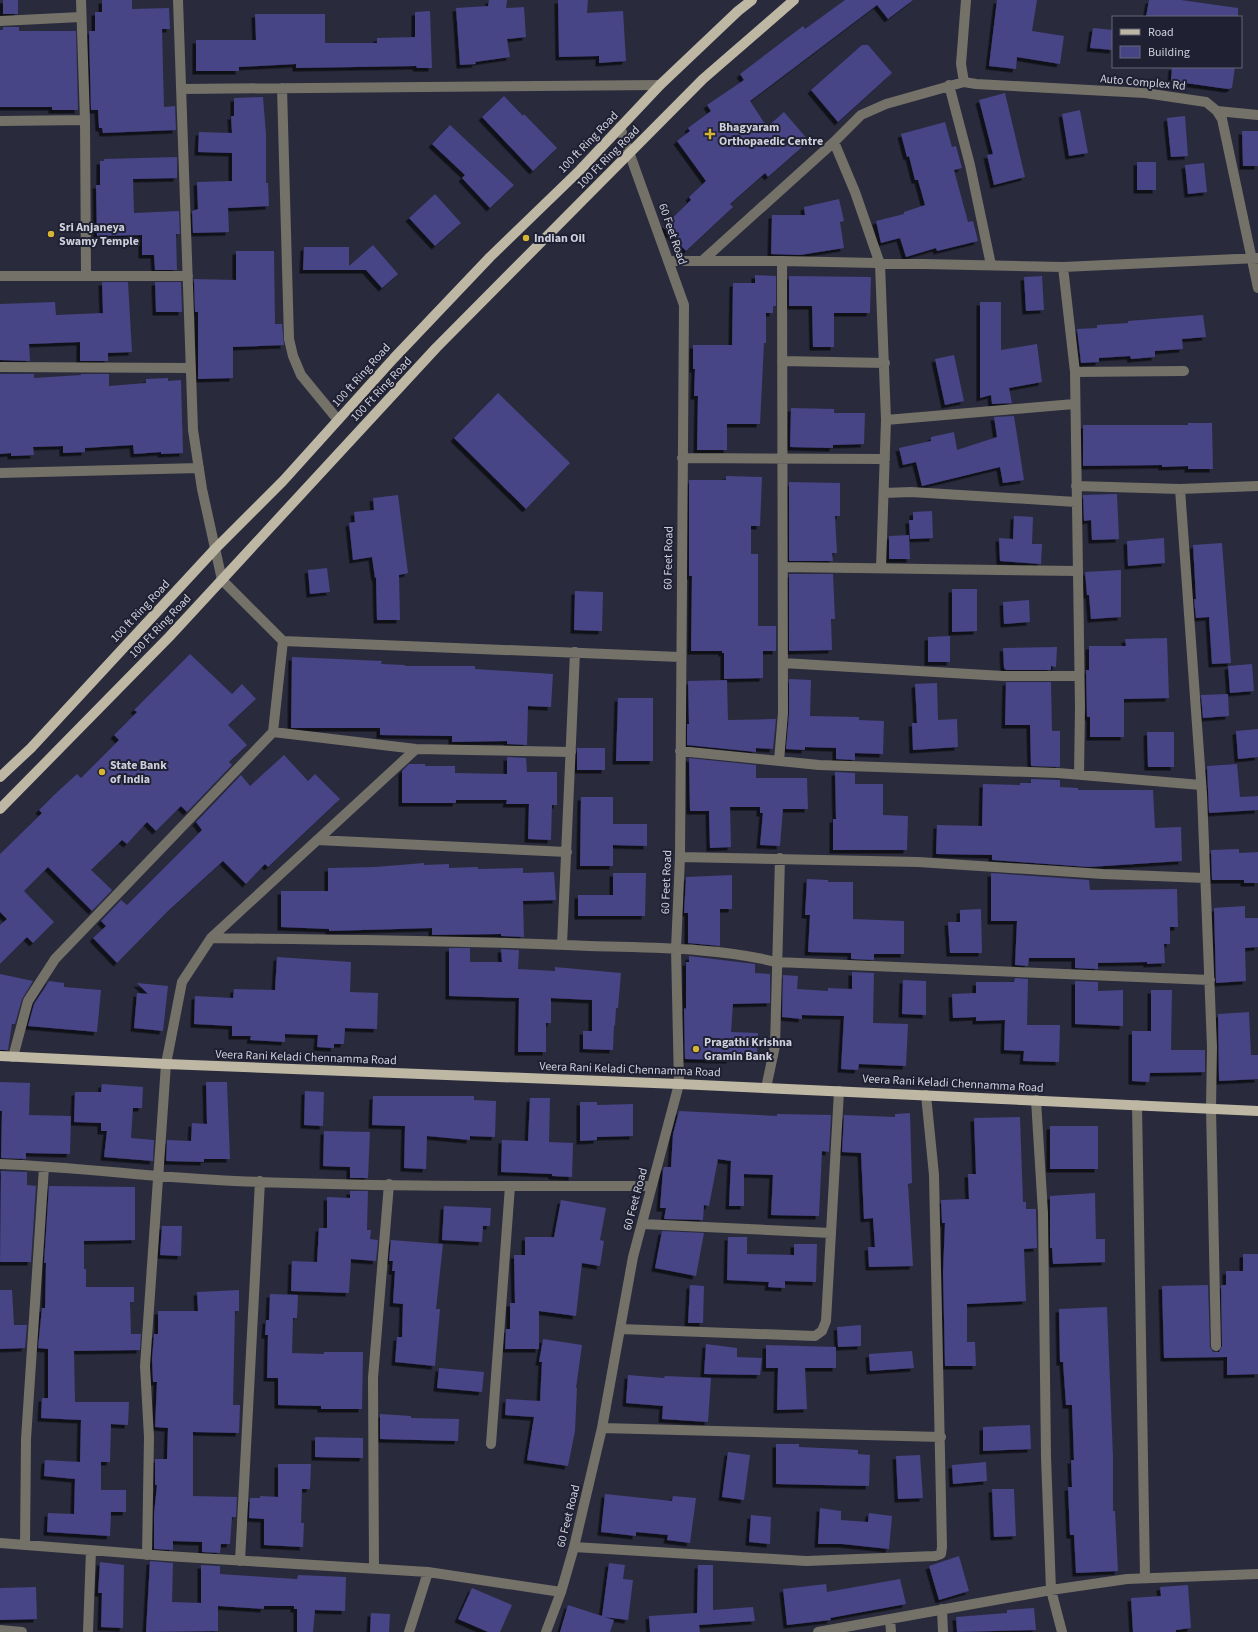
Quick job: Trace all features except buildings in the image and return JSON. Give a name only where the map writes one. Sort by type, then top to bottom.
[{"type":"main road","name":"100 ft Ring Road","points":[[0,777],[31,748],[215,549],[283,481],[394,358],[490,257],[580,170],[660,85],[738,11],[752,0]]},
{"type":"main road","name":"100 Ft Ring Road","points":[[0,809],[169,637],[436,348],[703,79],[794,0]]},
{"type":"main road","name":"Veera Rani Keladi Chennamma Road","points":[[0,1056],[679,1084],[1258,1111]]},
{"type":"street","points":[[80,0],[85,120],[86,276]]},
{"type":"street","points":[[178,0],[193,430],[199,468],[222,580],[283,641],[680,657]]},
{"type":"street","points":[[964,82],[961,64],[966,0]]},
{"type":"street","points":[[0,21],[81,17]]},
{"type":"street","name":"Auto Complex Rd","points":[[702,261],[834,142],[861,114],[886,104],[949,85],[964,82],[976,84],[1145,93],[1206,102],[1217,111]]},
{"type":"street","points":[[181,89],[660,85]]},
{"type":"street","points":[[949,85],[970,165],[991,265]]},
{"type":"street","points":[[282,88],[289,339],[293,356],[301,375],[338,420]]},
{"type":"street","points":[[1217,111],[1258,115]]},
{"type":"street","points":[[1217,111],[1222,119],[1255,258],[1258,288]]},
{"type":"street","points":[[0,121],[85,120]]},
{"type":"street","name":"60 Feet Road","points":[[546,1632],[561,1592],[574,1547],[602,1428],[632,1257],[679,1084],[676,950],[680,857],[680,657],[684,305],[631,152],[620,127]]},
{"type":"street","points":[[834,142],[855,192],[880,264],[886,420],[881,568]]},
{"type":"street","points":[[668,260],[1063,267],[1255,258]]},
{"type":"street","points":[[779,761],[783,714],[784,459],[782,261]]},
{"type":"street","points":[[1063,267],[1074,372],[1080,676],[1079,775]]},
{"type":"street","points":[[0,276],[188,276]]},
{"type":"street","points":[[782,361],[885,363]]},
{"type":"street","points":[[0,367],[191,368]]},
{"type":"street","points":[[1074,372],[1184,371]]},
{"type":"street","points":[[886,420],[1074,404]]},
{"type":"street","points":[[682,458],[885,459]]},
{"type":"street","points":[[0,473],[199,468]]},
{"type":"street","points":[[1076,486],[1180,489],[1258,486]]},
{"type":"street","points":[[1180,489],[1201,785],[1210,980],[1216,1346]]},
{"type":"street","points":[[884,493],[911,492],[1076,502]]},
{"type":"street","points":[[783,567],[1078,571]]},
{"type":"street","points":[[13,1056],[28,1001],[55,959],[273,732],[283,641]]},
{"type":"street","points":[[562,945],[575,652]]},
{"type":"street","points":[[783,663],[1003,676],[1080,676]]},
{"type":"street","points":[[273,732],[416,749],[571,752]]},
{"type":"street","points":[[147,1554],[149,1436],[145,1366],[160,1177],[166,1064],[182,982],[211,938],[416,749]]},
{"type":"street","points":[[680,751],[819,765],[1079,775],[1201,785]]},
{"type":"street","points":[[317,840],[567,852]]},
{"type":"street","points":[[680,857],[918,862],[1103,874],[1205,878]]},
{"type":"street","points":[[766,1088],[775,1046],[776,962],[780,858]]},
{"type":"street","points":[[211,938],[562,945],[676,950],[751,956],[776,962],[1210,980]]},
{"type":"street","points":[[620,1329],[815,1336],[822,1331],[826,1321],[839,1091]]},
{"type":"street","points":[[574,1547],[806,1561],[935,1556],[941,1554],[941,1437],[934,1175],[926,1095]]},
{"type":"street","points":[[1036,1100],[1043,1213],[1046,1457],[1051,1590],[1062,1632]]},
{"type":"street","points":[[1137,1105],[1140,1376],[1146,1577]]},
{"type":"street","points":[[0,1164],[160,1177],[260,1181],[510,1186],[652,1186]]},
{"type":"street","points":[[25,1545],[26,1439],[44,1167]]},
{"type":"street","points":[[240,1561],[260,1181]]},
{"type":"street","points":[[374,1569],[373,1378],[389,1184]]},
{"type":"street","points":[[491,1444],[510,1186]]},
{"type":"street","points":[[642,1224],[831,1233]]},
{"type":"street","points":[[602,1428],[941,1437]]},
{"type":"street","points":[[0,1543],[240,1561],[428,1572],[561,1592]]},
{"type":"street","points":[[88,1632],[91,1550]]},
{"type":"street","points":[[409,1632],[428,1572]]},
{"type":"street","points":[[818,1632],[840,1630],[942,1609],[1051,1590],[1146,1577],[1258,1574]]},
{"type":"street","points":[[942,1609],[943,1632]]},
{"type":"street","points":[[890,1619],[891,1632]]},
{"type":"street","points":[[0,1630],[22,1632]]},
{"type":"place","name":"Bhagyaram Orthopaedic Centre","points":[[710,134]]},
{"type":"place","name":"Sri Anjaneya Swamy Temple","points":[[51,234]]},
{"type":"place","name":"Indian Oil","points":[[526,238]]},
{"type":"place","name":"State Bank of India","points":[[102,772]]},
{"type":"place","name":"Pragathi Krishna Gramin Bank","points":[[696,1049]]}]
